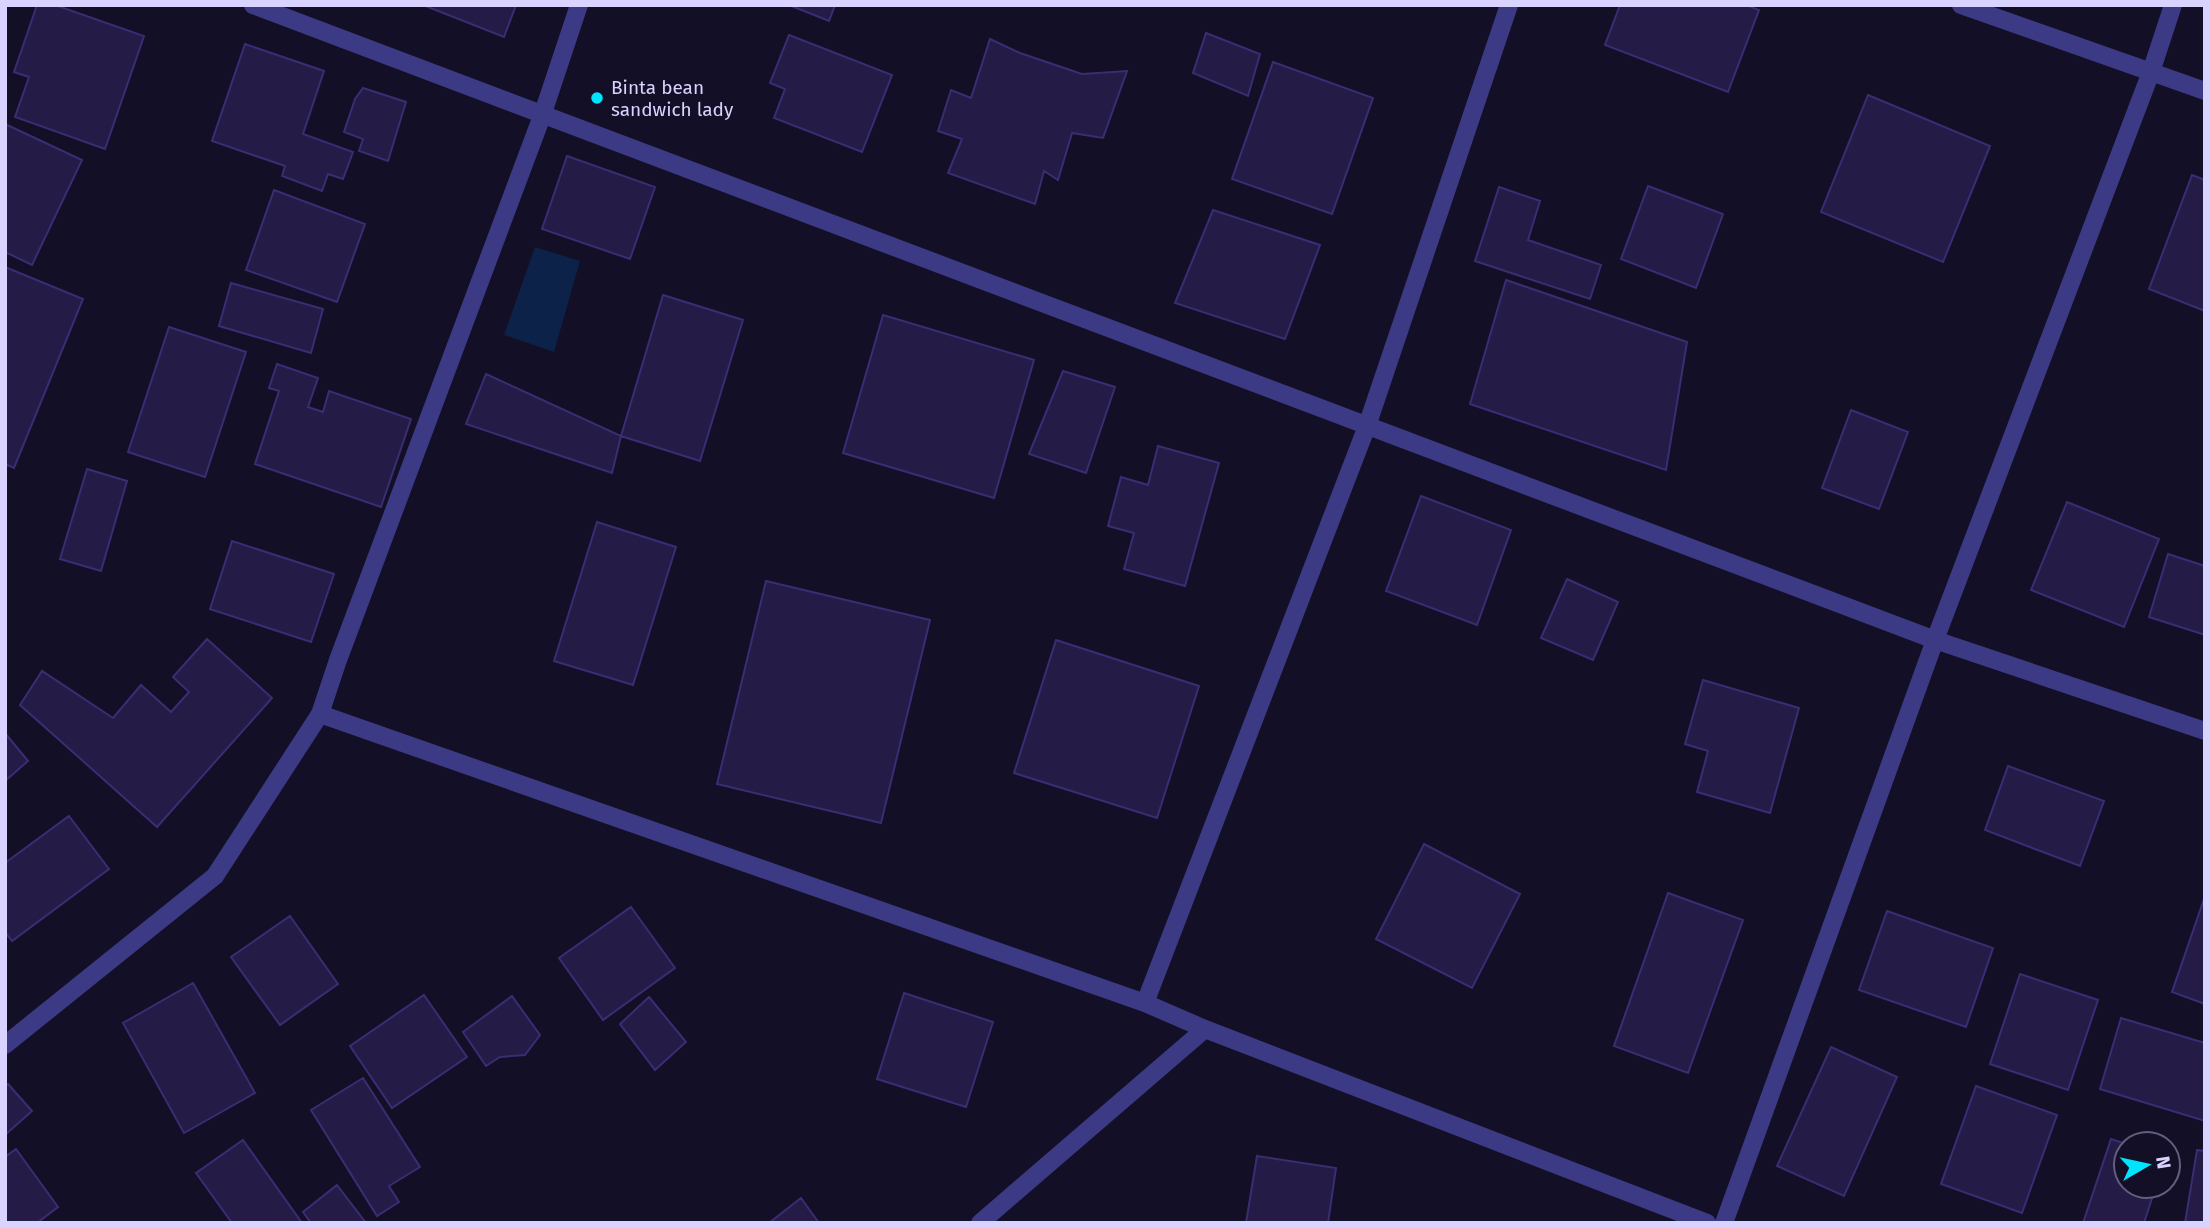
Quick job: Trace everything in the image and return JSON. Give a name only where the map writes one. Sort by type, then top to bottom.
[{"type":"street","points":[[253,5],[1935,640],[2205,731]]},
{"type":"street","points":[[5,1045],[215,876],[320,714],[542,116],[579,5]]},
{"type":"street","points":[[1145,1003],[1367,426],[1509,5]]},
{"type":"street","points":[[1961,5],[2205,90]]},
{"type":"street","points":[[1724,1223],[1935,640],[2151,72],[2173,5]]},
{"type":"street","points":[[320,714],[1145,1003],[1205,1029],[1707,1223]]},
{"type":"street","points":[[980,1223],[1205,1029]]},
{"type":"water","points":[[535,247],[580,261],[554,352],[504,335]]},
{"type":"building","points":[[37,5],[55,5],[144,36],[105,149],[15,117],[29,77],[14,72]]},
{"type":"building","points":[[423,5],[516,5],[504,37]]},
{"type":"building","points":[[789,5],[835,5],[829,21]]},
{"type":"building","points":[[1620,5],[1746,5],[1759,10],[1728,92],[1605,45]]},
{"type":"building","points":[[1206,33],[1260,54],[1248,96],[1193,73]]},
{"type":"building","points":[[789,35],[892,75],[862,152],[774,118],[785,89],[770,83]]},
{"type":"building","points":[[990,39],[1020,53],[1082,74],[1127,71],[1103,138],[1072,133],[1058,180],[1044,171],[1035,204],[948,173],[962,139],[938,131],[951,90],[971,98]]},
{"type":"building","points":[[245,44],[324,71],[303,134],[353,152],[343,179],[328,174],[322,191],[282,176],[285,166],[212,141]]},
{"type":"building","points":[[1273,62],[1373,98],[1332,214],[1232,179]]},
{"type":"building","points":[[363,88],[406,102],[388,161],[359,151],[363,139],[344,132],[355,99]]},
{"type":"building","points":[[1868,95],[1990,146],[1943,262],[1821,212]]},
{"type":"building","points":[[5,124],[82,160],[32,265],[5,252]]},
{"type":"building","points":[[567,156],[655,187],[630,259],[542,229]]},
{"type":"building","points":[[2192,175],[2205,180],[2205,311],[2149,289]]},
{"type":"building","points":[[1648,186],[1723,214],[1696,288],[1621,259]]},
{"type":"building","points":[[1499,187],[1540,201],[1528,240],[1601,265],[1590,299],[1475,261]]},
{"type":"building","points":[[274,190],[365,224],[337,302],[246,270]]},
{"type":"building","points":[[1213,210],[1320,245],[1285,339],[1175,303]]},
{"type":"building","points":[[5,267],[83,299],[14,468],[5,464]]},
{"type":"building","points":[[1506,280],[1687,342],[1666,470],[1470,404]]},
{"type":"building","points":[[231,283],[323,309],[311,353],[219,326]]},
{"type":"building","points":[[663,295],[743,320],[700,461],[621,436]]},
{"type":"building","points":[[883,315],[1034,360],[994,498],[843,453]]},
{"type":"building","points":[[169,327],[246,352],[205,477],[128,452]]},
{"type":"building","points":[[277,364],[318,378],[308,407],[323,412],[329,391],[411,419],[381,507],[255,464],[279,391],[269,388]]},
{"type":"building","points":[[1063,371],[1115,387],[1086,473],[1029,454]]},
{"type":"building","points":[[486,374],[621,436],[612,473],[466,424]]},
{"type":"building","points":[[1851,410],[1908,432],[1879,509],[1822,488]]},
{"type":"building","points":[[1158,446],[1219,463],[1185,586],[1124,569],[1134,533],[1108,526],[1121,477],[1148,485]]},
{"type":"building","points":[[87,469],[127,481],[101,571],[60,559]]},
{"type":"building","points":[[1421,496],[1511,530],[1477,625],[1386,591]]},
{"type":"building","points":[[2067,502],[2159,539],[2124,627],[2031,590]]},
{"type":"building","points":[[597,522],[676,547],[633,685],[554,661]]},
{"type":"building","points":[[232,541],[334,574],[311,642],[210,609]]},
{"type":"building","points":[[2168,554],[2205,566],[2205,635],[2149,617]]},
{"type":"building","points":[[1567,579],[1618,602],[1593,660],[1541,638]]},
{"type":"building","points":[[766,581],[930,620],[881,823],[717,784]]},
{"type":"building","points":[[207,639],[272,698],[157,827],[20,705],[42,671],[113,718],[141,685],[171,712],[189,692],[173,677]]},
{"type":"building","points":[[1056,640],[1199,686],[1157,818],[1014,773]]},
{"type":"building","points":[[1703,680],[1799,708],[1770,813],[1697,792],[1708,751],[1685,744]]},
{"type":"building","points":[[5,733],[28,761],[5,781]]},
{"type":"building","points":[[2008,766],[2104,801],[2080,866],[1985,830]]},
{"type":"building","points":[[69,816],[109,869],[12,941],[5,932],[5,863]]},
{"type":"building","points":[[1424,844],[1520,894],[1472,988],[1376,939]]},
{"type":"building","points":[[1668,893],[1743,920],[1688,1073],[1614,1046]]},
{"type":"building","points":[[2205,896],[2205,1004],[2172,992]]},
{"type":"building","points":[[631,907],[675,968],[603,1020],[559,958]]},
{"type":"building","points":[[1887,911],[1993,948],[1966,1027],[1859,990]]},
{"type":"building","points":[[290,916],[338,984],[280,1025],[231,957]]},
{"type":"building","points":[[2020,974],[2098,1000],[2068,1090],[1990,1064]]},
{"type":"building","points":[[193,983],[255,1093],[184,1133],[123,1023]]},
{"type":"building","points":[[904,993],[993,1022],[966,1107],[877,1079]]},
{"type":"building","points":[[424,995],[467,1057],[392,1108],[350,1046]]},
{"type":"building","points":[[512,996],[540,1035],[525,1055],[500,1057],[486,1066],[463,1032]]},
{"type":"building","points":[[649,997],[686,1042],[655,1070],[620,1024]]},
{"type":"building","points":[[2121,1018],[2205,1043],[2205,1121],[2100,1089]]},
{"type":"building","points":[[1831,1047],[1897,1077],[1844,1196],[1777,1166]]},
{"type":"building","points":[[363,1078],[420,1167],[389,1186],[399,1202],[377,1216],[311,1110]]},
{"type":"building","points":[[8,1084],[32,1111],[5,1135],[5,1086]]},
{"type":"building","points":[[1976,1086],[2057,1115],[2022,1213],[1941,1184]]},
{"type":"building","points":[[2112,1139],[2112,1200],[2151,1200],[2144,1223],[2083,1223]]},
{"type":"building","points":[[243,1140],[302,1223],[232,1223],[196,1173]]},
{"type":"building","points":[[16,1149],[58,1207],[37,1223],[5,1223],[5,1157]]},
{"type":"building","points":[[2197,1150],[2205,1151],[2205,1223],[2185,1223]]},
{"type":"building","points":[[1257,1156],[1336,1168],[1328,1223],[1246,1223]]},
{"type":"building","points":[[337,1185],[366,1223],[311,1223],[303,1212]]},
{"type":"building","points":[[801,1198],[819,1223],[769,1223]]},
{"type":"place","name":"Binta bean sandwich lady","points":[[597,98]]}]
